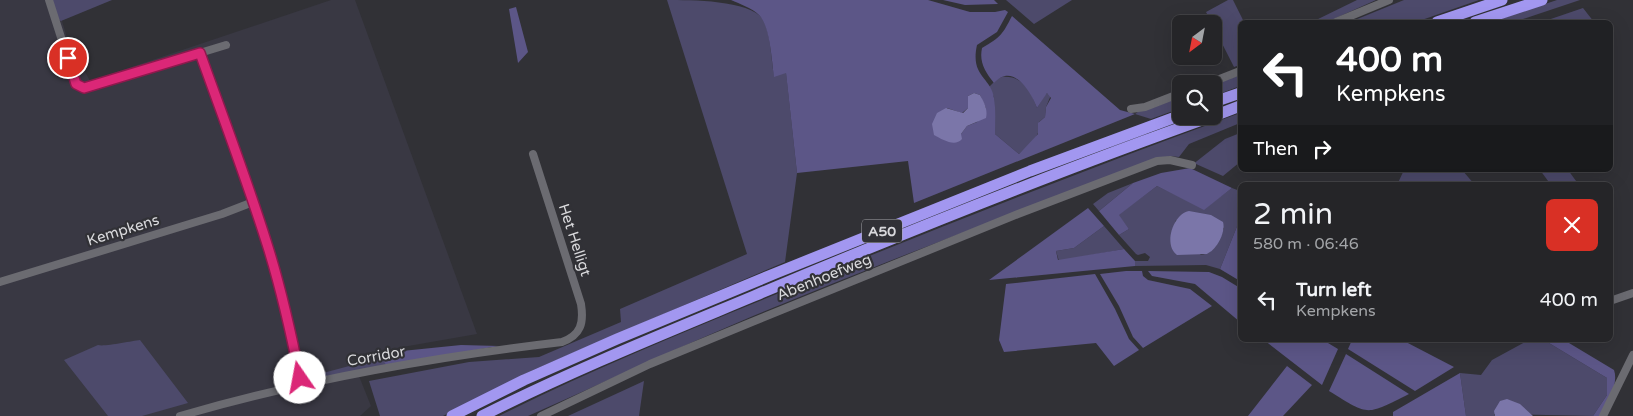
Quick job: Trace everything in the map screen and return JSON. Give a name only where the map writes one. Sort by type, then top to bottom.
[{"type":"highway","points":[[1443,20],[1502,0]]},
{"type":"highway","points":[[1481,20],[1542,0]]},
{"type":"highway","points":[[1222,99],[1238,93]]},
{"type":"highway","name":"A50","points":[[1222,113],[1238,107]]},
{"type":"highway","name":"A50","points":[[452,416],[524,380],[616,339],[1030,171],[1172,118]]},
{"type":"highway","name":"A50","points":[[482,416],[532,391],[641,343],[872,246],[1189,125]]},
{"type":"street","points":[[49,0],[76,84],[84,88],[226,45]]},
{"type":"street","points":[[1341,20],[1389,0]]},
{"type":"street","points":[[200,53],[253,202],[286,312],[301,384]]},
{"type":"street","points":[[1222,78],[1238,72]]},
{"type":"street","points":[[1131,110],[1145,107],[1172,96]]},
{"type":"street","name":"Het Helligt","points":[[533,154],[581,304],[582,323],[577,333]]},
{"type":"street","name":"Abenhoefweg","points":[[541,416],[553,413],[650,364],[1018,214],[1157,161],[1180,161],[1192,165]]},
{"type":"street","name":"Kempkens","points":[[0,282],[222,214],[253,202]]},
{"type":"street","points":[[1613,300],[1633,293]]},
{"type":"street","name":"Corridor","points":[[180,416],[301,384],[360,372],[562,342],[570,339],[577,333]]},
{"type":"street","points":[[1603,416],[1633,355]]},
{"type":"shaded area","points":[[0,0],[56,0],[67,38],[90,81],[331,0],[355,0],[477,334],[351,356],[371,406],[360,416],[0,416]]},
{"type":"shaded area","points":[[52,0],[112,0],[61,21]]},
{"type":"shaded area","points":[[667,0],[719,2],[745,8],[756,13],[763,19],[766,25],[774,76],[786,72],[797,173],[785,262],[533,370],[443,416],[380,416],[369,381],[469,362],[539,357],[621,322],[620,309],[747,254]]},
{"type":"shaded area","points":[[731,0],[928,0],[970,12],[1005,10],[1008,12],[997,32],[977,45],[976,64],[989,85],[994,98],[995,134],[1019,154],[1038,134],[1038,123],[1045,117],[1046,107],[1051,98],[1047,93],[1037,108],[1026,88],[1014,77],[1001,77],[994,83],[985,71],[981,58],[982,48],[1000,35],[1012,16],[1120,110],[1135,114],[914,203],[908,161],[797,173],[786,73],[774,77],[770,44],[763,20],[753,10]],"holes":[[[974,93],[980,95],[986,108],[977,122],[967,126],[961,134],[946,140],[942,138],[947,108],[962,113],[968,108],[968,96]]]},
{"type":"shaded area","points":[[943,0],[994,0],[998,4],[965,5]]},
{"type":"shaded area","points":[[1006,0],[1072,0],[1034,24]]},
{"type":"shaded area","points":[[1228,0],[1233,0],[1243,20],[1238,20],[1238,66],[1234,67],[1222,43],[1222,15],[1208,15],[1206,12]]},
{"type":"shaded area","points":[[1357,0],[1376,0],[1331,20],[1316,20]]},
{"type":"shaded area","points":[[1404,0],[1479,0],[1422,20],[1355,20]]},
{"type":"shaded area","points":[[1557,0],[1580,0],[1520,20],[1497,20]]},
{"type":"shaded area","points":[[516,7],[528,52],[518,63],[509,9]]},
{"type":"shaded area","points":[[1583,8],[1592,20],[1548,20]]},
{"type":"shaded area","points":[[1238,76],[1238,87],[1222,93],[1222,81]]},
{"type":"shaded area","points":[[1002,77],[1015,79],[1025,85],[1037,108],[1047,93],[1051,95],[1046,107],[1045,117],[1039,122],[1039,131],[1035,139],[1019,154],[995,134],[994,97],[989,87]]},
{"type":"shaded area","points":[[974,93],[980,95],[983,100],[986,118],[967,126],[961,134],[962,139],[956,142],[952,143],[934,135],[932,124],[937,113],[946,108],[963,113],[968,108],[968,96]]},
{"type":"shaded area","points":[[1172,98],[1172,111],[1151,119],[1135,114],[1145,107]]},
{"type":"shaded area","points":[[1238,114],[1238,124],[1189,144],[1179,157],[1170,156],[961,233],[857,274],[725,328],[528,416],[499,416],[568,383],[708,322],[1008,201],[1208,125],[1222,125],[1222,120]]},
{"type":"shaded area","points":[[1238,134],[1238,164],[1223,176],[1196,164],[1192,165],[1225,139]]},
{"type":"shaded area","points":[[1190,168],[1232,188],[1204,210],[1157,186],[1119,215],[1129,229],[1119,235],[1099,211],[1133,183],[1161,173]]},
{"type":"shaded area","points":[[1403,172],[1464,172],[1472,182],[1398,182]]},
{"type":"shaded area","points":[[1541,172],[1569,172],[1577,182],[1549,182]]},
{"type":"shaded area","points":[[1133,183],[1099,211],[1093,204],[1108,193]]},
{"type":"shaded area","points":[[1157,186],[1204,209],[1232,188],[1238,190],[1238,224],[1220,269],[1206,265],[1135,266],[1135,261],[1148,261],[1150,257],[1145,253],[1136,254],[1119,235],[1129,229],[1118,215]],"holes":[[[1176,220],[1224,228],[1214,249],[1201,255],[1172,231]]]},
{"type":"shaded area","points":[[1088,208],[1104,226],[1074,248],[1056,251],[1058,260],[1124,249],[1135,261],[1135,266],[989,280]]},
{"type":"shaded area","points":[[1189,211],[1211,215],[1223,222],[1224,226],[1220,240],[1214,249],[1207,254],[1177,255],[1173,250],[1170,237],[1174,224],[1183,213]]},
{"type":"shaded area","points":[[1238,224],[1238,280],[1220,269]]},
{"type":"shaded area","points":[[1104,226],[1124,249],[1059,261],[1056,251],[1074,248]]},
{"type":"shaded area","points":[[1142,271],[1143,276],[1148,280],[1190,289],[1212,306],[1143,348],[1133,337],[1119,306],[1100,274]]},
{"type":"shaded area","points":[[1148,271],[1209,272],[1222,277],[1238,287],[1238,320],[1195,284],[1152,276]]},
{"type":"shaded area","points":[[1095,274],[1129,339],[1139,350],[1114,366],[1096,343],[1004,352],[999,340],[1006,284]]},
{"type":"shaded area","points":[[140,340],[188,403],[142,416],[108,416],[64,360],[98,345],[112,345]]},
{"type":"shaded area","points":[[1267,342],[1326,342],[1338,349],[1322,385]]},
{"type":"shaded area","points":[[1351,342],[1406,342],[1454,367],[1415,391],[1348,349]]},
{"type":"shaded area","points":[[1525,342],[1547,342],[1607,378],[1607,395],[1593,416],[1494,414],[1495,416],[1466,416],[1460,373],[1481,375],[1492,360]]},
{"type":"shaded area","points":[[1547,342],[1567,342],[1614,370],[1614,388],[1609,400],[1601,416],[1593,416],[1607,395],[1607,378]]},
{"type":"shaded area","points":[[461,345],[499,346],[386,365],[383,360],[383,355],[402,351]]},
{"type":"shaded area","points":[[1346,354],[1409,394],[1384,406],[1368,410],[1361,409],[1329,391]]},
{"type":"shaded area","points":[[383,357],[386,365],[312,379],[308,377]]},
{"type":"shaded area","points":[[1287,366],[1312,385],[1283,416],[1248,416]]},
{"type":"shaded area","points":[[1460,373],[1466,416],[1393,416],[1393,412]]},
{"type":"shaded area","points":[[644,381],[639,416],[568,416]]},
{"type":"shaded area","points":[[1507,399],[1520,404],[1533,416],[1495,416],[1494,411],[1500,401]]},
{"type":"route","points":[[68,58],[76,84],[84,88],[200,53],[246,178],[268,246],[288,321],[300,378]]}]
